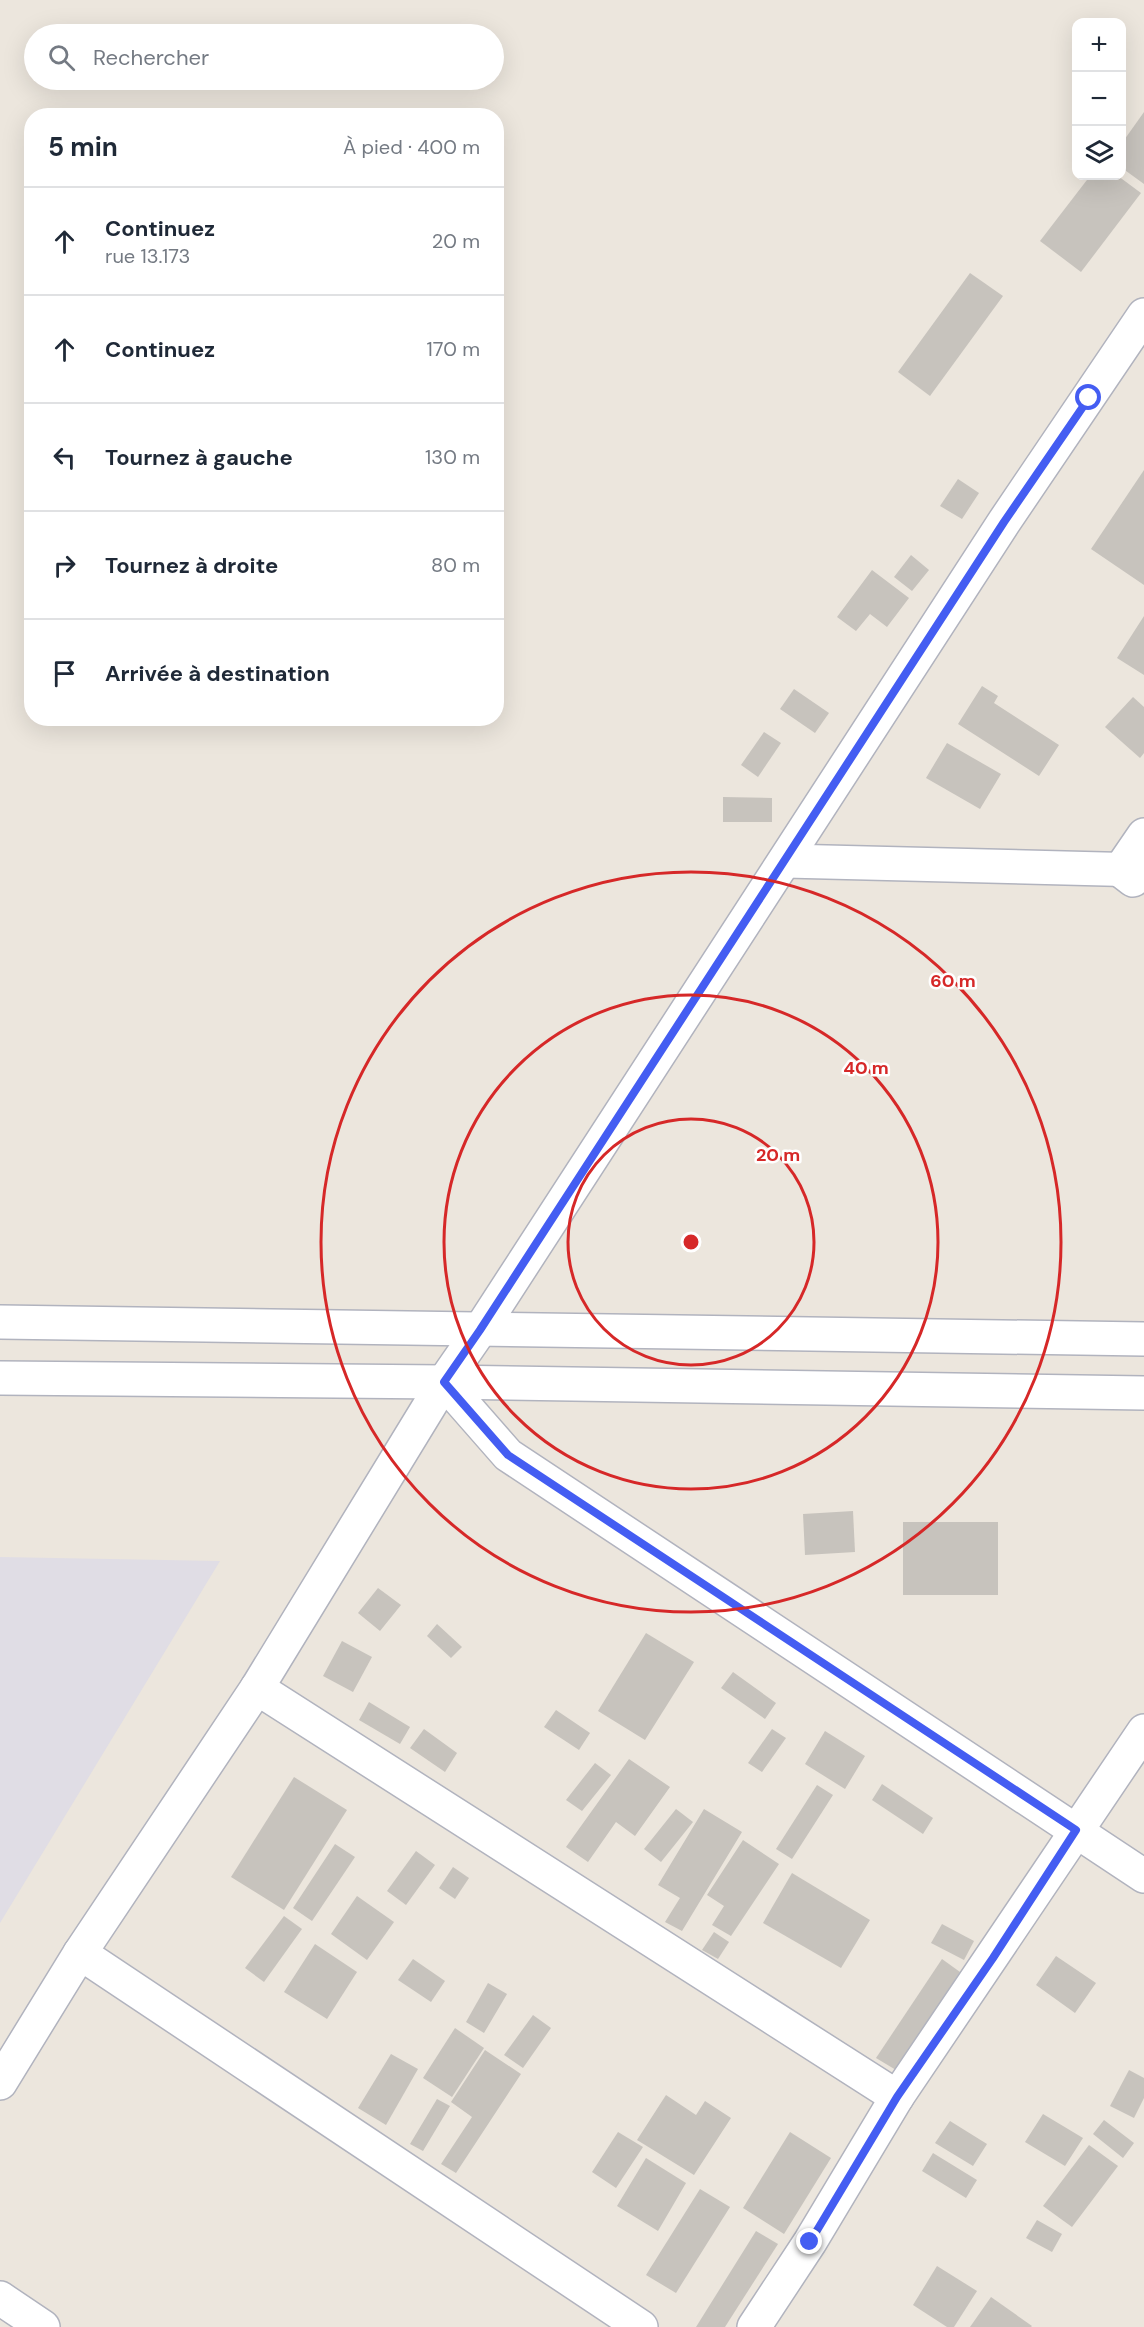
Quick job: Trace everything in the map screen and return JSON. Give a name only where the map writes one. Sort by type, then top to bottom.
[{"type":"street","points":[[0,2083],[80,1953],[257,1688],[444,1382],[786,861],[1004,522],[1144,315]]},
{"type":"street","points":[[786,861],[1136,876],[1144,835]]},
{"type":"street","points":[[0,1322],[1144,1339]]},
{"type":"street","points":[[0,1378],[1144,1392]]},
{"type":"street","points":[[444,1382],[508,1455],[1144,1876]]},
{"type":"street","points":[[257,1688],[897,2097]]},
{"type":"street","points":[[754,2327],[810,2242],[897,2097],[993,1958],[1144,1731]]},
{"type":"street","points":[[80,1953],[641,2327]]},
{"type":"street","points":[[0,2298],[43,2327]]},
{"type":"shaded area","points":[[0,1557],[220,1561],[0,1923]]},
{"type":"building","points":[[1144,112],[1144,184],[1126,171],[1126,137]]},
{"type":"building","points":[[1087,180],[1123,180],[1141,193],[1081,272],[1040,241]]},
{"type":"building","points":[[970,273],[1003,296],[930,396],[898,372]]},
{"type":"building","points":[[1144,470],[1144,585],[1091,549]]},
{"type":"building","points":[[958,479],[979,493],[962,519],[940,506]]},
{"type":"building","points":[[911,555],[929,570],[912,591],[894,577]]},
{"type":"building","points":[[872,570],[909,598],[887,627],[870,614],[856,631],[837,617]]},
{"type":"building","points":[[1144,616],[1144,675],[1117,658]]},
{"type":"building","points":[[982,686],[998,696],[994,703],[1059,745],[1039,776],[958,724]]},
{"type":"building","points":[[794,689],[829,713],[815,733],[780,709]]},
{"type":"building","points":[[1133,697],[1144,707],[1144,753],[1140,758],[1105,727]]},
{"type":"building","points":[[764,732],[781,743],[758,777],[741,765]]},
{"type":"building","points":[[947,743],[1001,774],[980,809],[926,778]]},
{"type":"building","points":[[723,797],[772,798],[772,822],[723,822]]},
{"type":"building","points":[[853,1511],[855,1552],[805,1555],[803,1514]]},
{"type":"building","points":[[903,1522],[998,1522],[998,1595],[903,1595]]},
{"type":"building","points":[[378,1588],[401,1605],[380,1631],[358,1613]]},
{"type":"building","points":[[437,1624],[462,1647],[451,1658],[427,1636]]},
{"type":"building","points":[[646,1633],[694,1662],[645,1740],[598,1711]]},
{"type":"building","points":[[342,1641],[372,1657],[353,1692],[323,1676]]},
{"type":"building","points":[[733,1672],[776,1703],[765,1719],[721,1688]]},
{"type":"building","points":[[369,1702],[410,1727],[400,1744],[359,1720]]},
{"type":"building","points":[[556,1710],[590,1733],[579,1750],[544,1727]]},
{"type":"building","points":[[424,1729],[457,1753],[445,1772],[410,1748]]},
{"type":"building","points":[[772,1729],[786,1738],[762,1772],[748,1763]]},
{"type":"building","points":[[825,1731],[865,1756],[845,1789],[805,1764]]},
{"type":"building","points":[[629,1759],[670,1787],[635,1836],[616,1822],[588,1862],[566,1847]]},
{"type":"building","points":[[595,1763],[611,1775],[582,1811],[566,1800]]},
{"type":"building","points":[[294,1777],[347,1810],[284,1910],[231,1877]]},
{"type":"building","points":[[882,1784],[933,1818],[923,1834],[872,1800]]},
{"type":"building","points":[[817,1785],[833,1795],[792,1859],[776,1849]]},
{"type":"building","points":[[676,1809],[693,1822],[661,1862],[644,1849]]},
{"type":"building","points":[[704,1809],[742,1832],[682,1931],[665,1922],[680,1898],[658,1885]]},
{"type":"building","points":[[743,1840],[779,1864],[731,1936],[712,1925],[724,1906],[707,1895]]},
{"type":"building","points":[[335,1844],[355,1857],[312,1921],[293,1908]]},
{"type":"building","points":[[416,1851],[435,1865],[406,1905],[387,1891]]},
{"type":"building","points":[[453,1867],[469,1878],[455,1899],[439,1888]]},
{"type":"building","points":[[792,1873],[870,1920],[841,1968],[763,1923]]},
{"type":"building","points":[[357,1896],[394,1922],[367,1960],[331,1934]]},
{"type":"building","points":[[284,1916],[302,1929],[264,1982],[245,1968]]},
{"type":"building","points":[[942,1924],[974,1941],[964,1960],[931,1943]]},
{"type":"building","points":[[714,1932],[729,1942],[718,1959],[702,1950]]},
{"type":"building","points":[[315,1944],[357,1972],[327,2019],[284,1992]]},
{"type":"building","points":[[1056,1956],[1096,1983],[1075,2013],[1036,1985]]},
{"type":"building","points":[[413,1959],[445,1981],[431,2002],[398,1980]]},
{"type":"building","points":[[942,1959],[960,1972],[896,2070],[876,2058]]},
{"type":"building","points":[[488,1983],[507,1994],[484,2033],[466,2022]]},
{"type":"building","points":[[533,2015],[551,2028],[523,2068],[504,2055]]},
{"type":"building","points":[[455,2028],[484,2048],[452,2097],[423,2078]]},
{"type":"building","points":[[485,2050],[521,2074],[456,2173],[441,2164],[472,2117],[451,2102]]},
{"type":"building","points":[[391,2054],[418,2069],[386,2125],[358,2108]]},
{"type":"building","points":[[1129,2070],[1144,2078],[1144,2098],[1134,2118],[1110,2106]]},
{"type":"building","points":[[666,2095],[696,2115],[705,2101],[731,2118],[694,2175],[637,2140]]},
{"type":"building","points":[[437,2099],[450,2106],[423,2151],[410,2144]]},
{"type":"building","points":[[1043,2114],[1083,2138],[1065,2166],[1025,2142]]},
{"type":"building","points":[[1104,2120],[1134,2143],[1123,2158],[1093,2134]]},
{"type":"building","points":[[950,2121],[987,2144],[973,2166],[935,2143]]},
{"type":"building","points":[[618,2132],[643,2147],[616,2188],[592,2172]]},
{"type":"building","points":[[790,2132],[831,2158],[784,2234],[743,2208]]},
{"type":"building","points":[[1089,2145],[1118,2166],[1072,2227],[1043,2206]]},
{"type":"building","points":[[933,2153],[977,2180],[966,2198],[922,2171]]},
{"type":"building","points":[[646,2158],[686,2183],[658,2231],[617,2206]]},
{"type":"building","points":[[700,2189],[730,2207],[676,2293],[646,2275]]},
{"type":"building","points":[[1037,2220],[1062,2234],[1052,2252],[1026,2238]]},
{"type":"building","points":[[756,2231],[778,2244],[725,2327],[696,2327]]},
{"type":"building","points":[[937,2266],[977,2291],[954,2327],[947,2327],[913,2305]]},
{"type":"building","points":[[991,2297],[1032,2326],[970,2327]]},
{"type":"route","points":[[810,2242],[897,2097],[993,1958],[1076,1830],[508,1455],[444,1382],[786,861],[1004,522],[1089,398]]}]
